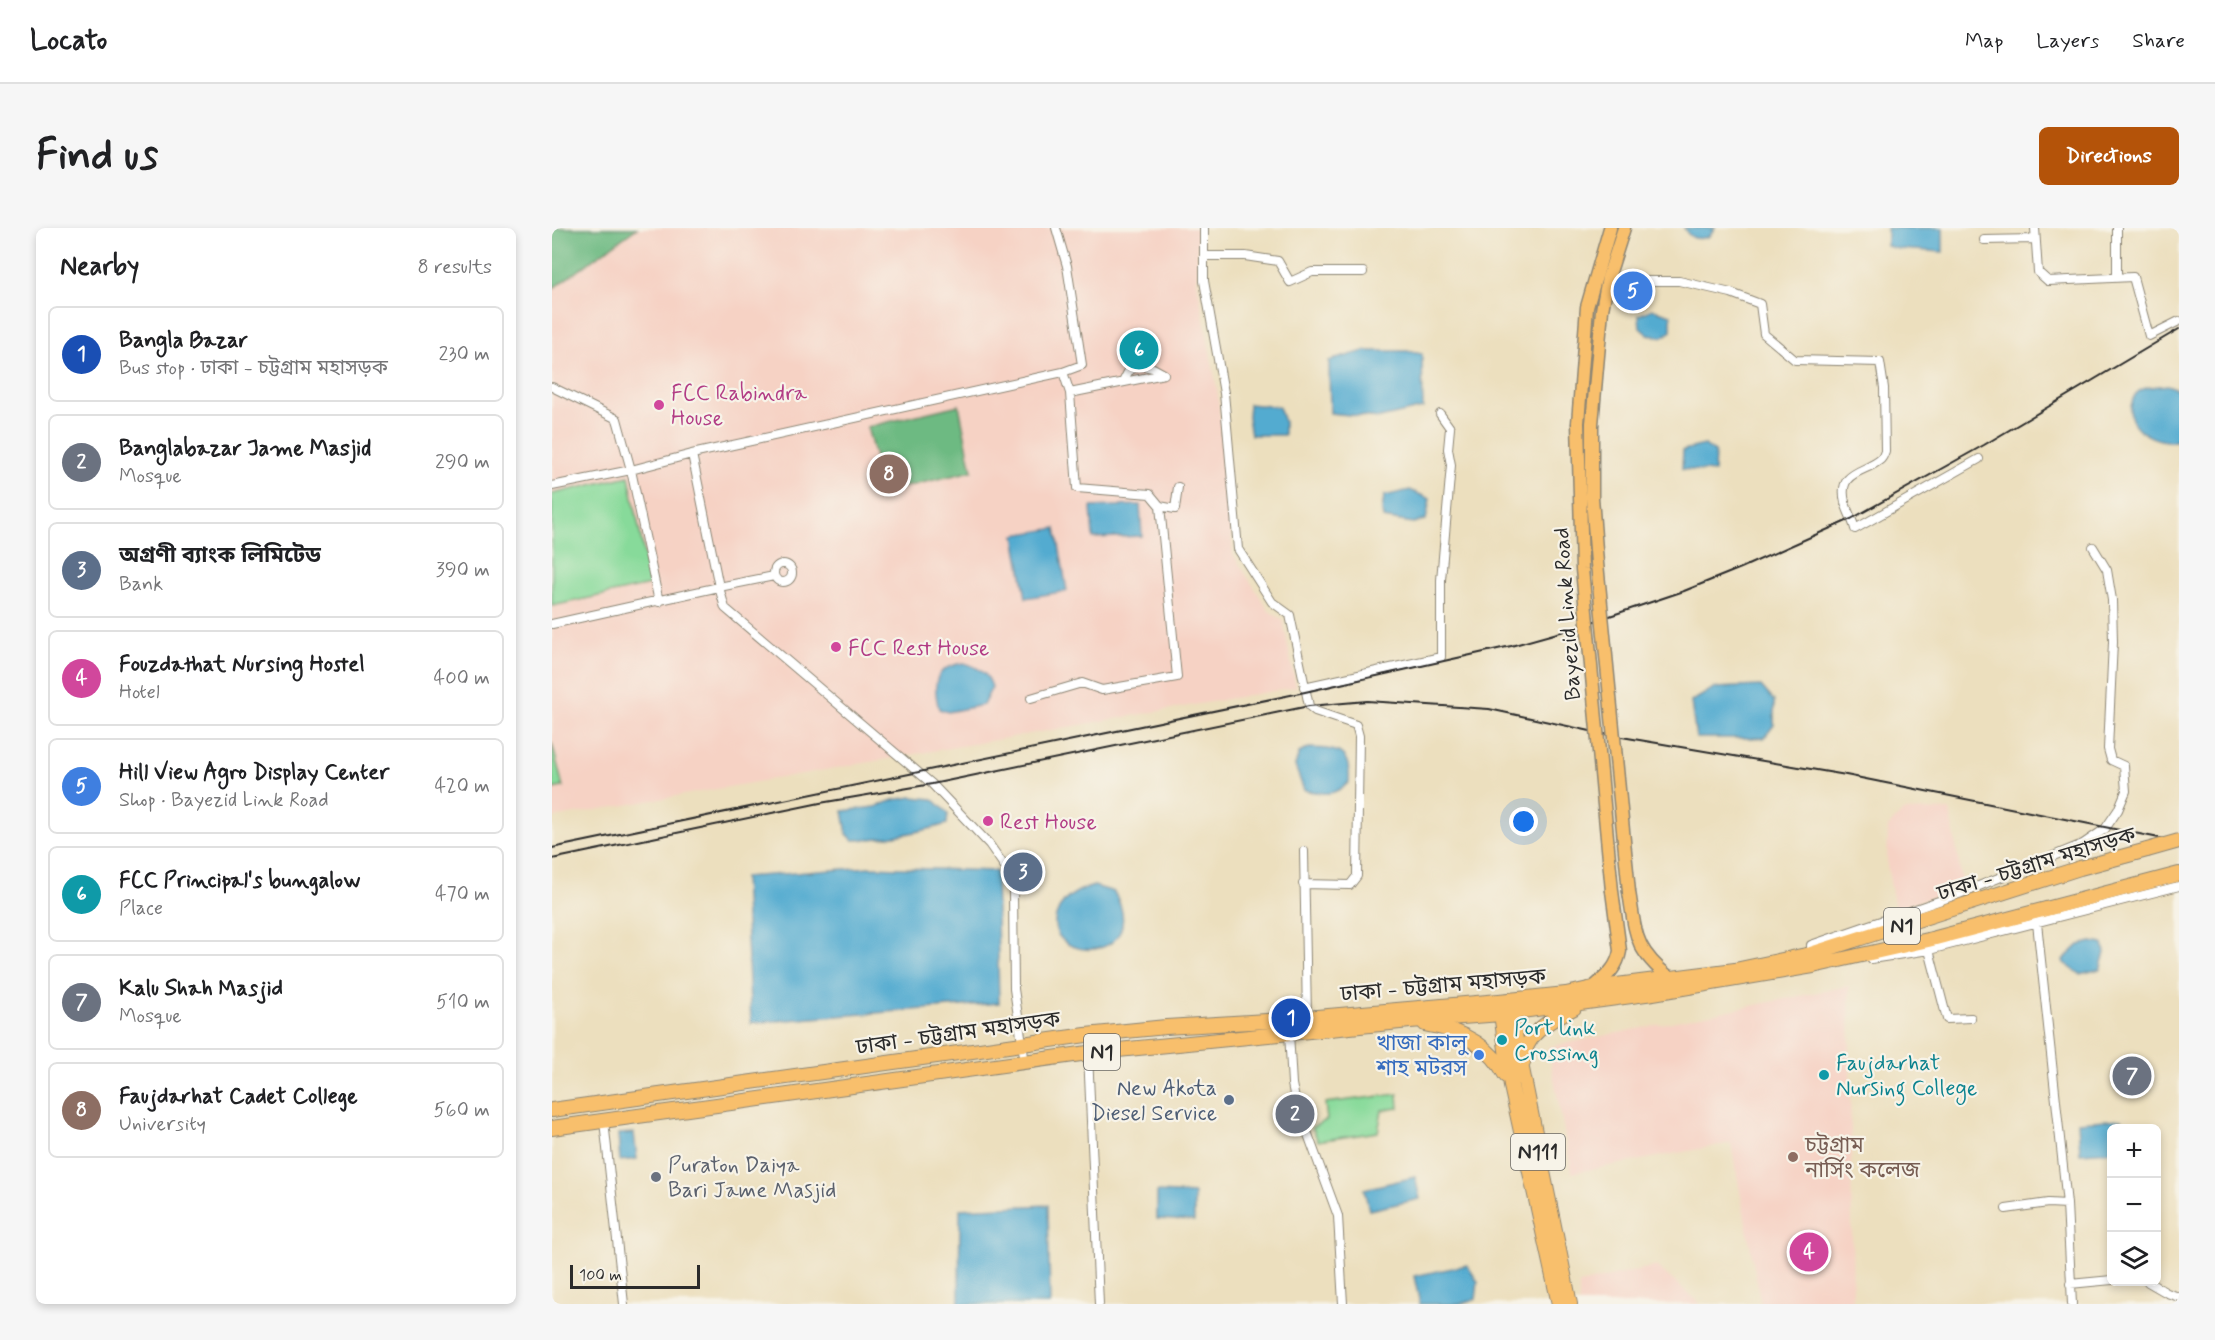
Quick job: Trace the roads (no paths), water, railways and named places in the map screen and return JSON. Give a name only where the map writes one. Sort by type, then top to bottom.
[{"type":"highway","name":"ঢাকা - চট্টগ্রাম মহাসড়ক","points":[[552,1110],[1021,1046],[1086,1035],[1166,1027],[1587,1002],[1776,973],[2080,868],[2179,842]]},
{"type":"highway","name":"ঢাকা - চট্টগ্রাম মহাসড়ক","points":[[552,1128],[1088,1053],[1410,1021],[1504,1007],[1593,988],[1812,960],[1928,940],[2179,874]]},
{"type":"highway","points":[[1517,1084],[1526,1046],[1538,1031],[1555,1017],[1587,1002]]},
{"type":"highway","name":"N111","points":[[1504,1007],[1559,1304]]},
{"type":"highway","points":[[1410,1021],[1438,1026],[1478,1043],[1517,1084]]},
{"type":"highway","name":"N111","points":[[1517,1084],[1570,1304]]},
{"type":"main road","name":"Bayezid Link Road","points":[[1593,988],[1615,969],[1620,951],[1612,891],[1582,568],[1578,423],[1587,307],[1610,228]]},
{"type":"main road","name":"Bayezid Link Road","points":[[1624,228],[1608,278],[1602,310],[1592,424],[1592,496],[1629,892],[1636,935],[1647,957],[1670,978]]},
{"type":"street","points":[[552,486],[1064,372],[1082,365],[1067,266],[1056,228]]},
{"type":"street","points":[[1204,228],[1204,281],[1224,393],[1238,549],[1272,602],[1290,615],[1309,706],[1315,711],[1356,725],[1359,736],[1357,876],[1350,885],[1303,884]]},
{"type":"street","points":[[2035,228],[2038,272],[2048,281],[2133,277],[2149,336],[2179,321]]},
{"type":"street","points":[[2117,228],[2117,277]]},
{"type":"street","points":[[1984,240],[2035,239]]},
{"type":"street","points":[[1204,256],[1245,256],[1278,261],[1290,282],[1312,272],[1363,273]]},
{"type":"street","points":[[1608,278],[1638,282],[1679,282],[1731,293],[1760,304],[1764,334],[1795,360],[1880,362],[1884,388],[1885,451],[1881,459],[1856,471],[1843,489],[1845,502],[1855,529],[1979,459]]},
{"type":"street","points":[[1031,698],[1082,683],[1102,690],[1177,676],[1160,506],[1150,494],[1077,488],[1070,393],[1064,372]]},
{"type":"street","points":[[1070,393],[1123,382]]},
{"type":"street","points":[[552,387],[617,419],[631,470],[659,602]]},
{"type":"street","points":[[1304,687],[1441,657],[1441,580],[1451,465],[1448,449],[1450,428],[1440,414]]},
{"type":"street","points":[[692,454],[725,608],[932,784],[989,844],[1010,874],[1013,891],[1014,988],[1025,1063]]},
{"type":"street","points":[[1160,506],[1178,509],[1178,487]]},
{"type":"street","points":[[1812,960],[1811,945],[1959,894],[2083,844],[2105,828],[2118,810],[2126,791],[2124,766],[2111,760],[2108,749],[2113,642],[2112,600],[2107,570],[2093,547]]},
{"type":"street","points":[[552,624],[774,576]]},
{"type":"street","points":[[1304,851],[1307,1018]]},
{"type":"street","points":[[1776,973],[1929,950],[2179,886]]},
{"type":"street","points":[[2037,923],[2067,1204],[2072,1304]]},
{"type":"street","points":[[1929,950],[1947,1019],[1971,1018]]},
{"type":"street","points":[[1289,1033],[1295,1099],[1338,1216],[1343,1304]]},
{"type":"street","points":[[1088,1053],[1099,1304]]},
{"type":"street","points":[[604,1120],[624,1304]]},
{"type":"street","points":[[2006,1209],[2048,1203],[2067,1204]]},
{"type":"street","points":[[2070,1284],[2107,1280]]},
{"type":"street","points":[[2156,1286],[2179,1297]]},
{"type":"water","points":[[1684,228],[1715,228],[1708,237],[1694,238]]},
{"type":"water","points":[[1887,228],[1943,228],[1943,252],[1887,246]]},
{"type":"water","points":[[1652,309],[1671,315],[1671,331],[1663,337],[1648,335],[1640,328],[1639,315]]},
{"type":"water","points":[[1364,351],[1407,351],[1422,354],[1423,408],[1380,418],[1330,413],[1329,361]]},
{"type":"water","points":[[2168,385],[2179,390],[2179,440],[2162,440],[2144,433],[2132,420],[2130,412],[2132,402],[2139,391]]},
{"type":"water","points":[[1249,404],[1279,407],[1284,422],[1284,435],[1251,435],[1248,417]]},
{"type":"water","points":[[1704,445],[1715,452],[1714,472],[1682,469],[1683,450]]},
{"type":"water","points":[[1410,490],[1430,499],[1426,520],[1413,523],[1383,518],[1384,496]]},
{"type":"water","points":[[1140,505],[1142,536],[1093,538],[1091,507]]},
{"type":"water","points":[[1056,528],[1067,591],[1026,598],[1015,535]]},
{"type":"water","points":[[964,663],[982,671],[990,682],[992,687],[983,705],[948,712],[939,709],[936,684],[941,672],[946,668]]},
{"type":"water","points":[[1761,686],[1774,701],[1774,725],[1764,738],[1696,738],[1691,702],[1714,688]]},
{"type":"water","points":[[1309,748],[1328,749],[1341,753],[1348,763],[1349,782],[1339,790],[1328,793],[1304,790],[1295,766],[1299,753]]},
{"type":"water","points":[[912,797],[933,799],[948,813],[947,824],[912,833],[877,838],[853,840],[847,834],[843,811],[875,807],[893,800]]},
{"type":"water","points":[[869,867],[996,871],[999,1003],[751,1023],[744,877]]},
{"type":"water","points":[[1094,886],[1114,892],[1122,911],[1122,927],[1113,941],[1103,947],[1079,948],[1060,937],[1056,928],[1056,916],[1061,905],[1070,896]]},
{"type":"water","points":[[2091,942],[2103,944],[2105,953],[2100,969],[2080,974],[2064,963],[2063,960],[2079,945]]},
{"type":"water","points":[[2122,1119],[2123,1124],[2107,1124],[2107,1151],[2080,1153],[2078,1122]]},
{"type":"water","points":[[634,1133],[637,1159],[620,1161],[618,1134]]},
{"type":"water","points":[[1415,1177],[1420,1199],[1369,1210],[1364,1189]]},
{"type":"water","points":[[1157,1192],[1194,1194],[1194,1221],[1157,1219]]},
{"type":"water","points":[[1048,1205],[1050,1304],[959,1304],[960,1209]]},
{"type":"water","points":[[1467,1265],[1478,1282],[1476,1299],[1459,1304],[1420,1304],[1414,1276]]},
{"type":"railway","points":[[552,848],[1305,692],[1511,646],[1568,630],[1684,591],[1851,519],[1984,445],[2179,329]]},
{"type":"railway","points":[[552,859],[1309,706],[1367,701],[1489,709],[1604,734],[1846,775],[2179,842]]},
{"type":"place","name":"Hill View Agro Display Center","points":[[1633,291]]},
{"type":"place","name":"FCC Principal's bungalow","points":[[1139,350]]},
{"type":"place","name":"FCC Rabindra House","points":[[659,405]]},
{"type":"place","name":"Faujdarhat Cadet College","points":[[889,474]]},
{"type":"place","name":"FCC Rest House","points":[[836,647]]},
{"type":"place","name":"Rest House","points":[[988,821]]},
{"type":"place","name":"অগ্রণী ব্যাংক লিমিটেড","points":[[1023,872]]},
{"type":"place","name":"Bangla Bazar","points":[[1291,1018]]},
{"type":"place","name":"Port link Crossing","points":[[1502,1040]]},
{"type":"place","name":"খাজা কালু শাহ মটরস","points":[[1479,1055]]},
{"type":"place","name":"Faujdarhat Nursing College","points":[[1824,1075]]},
{"type":"place","name":"Kalu Shah Masjid","points":[[2132,1076]]},
{"type":"place","name":"New Akota Diesel Service","points":[[1229,1100]]},
{"type":"place","name":"Banglabazar Jame Masjid","points":[[1295,1114]]},
{"type":"place","name":"চট্টগ্রাম নার্সিং কলেজ","points":[[1793,1157]]},
{"type":"place","name":"Puraton Daiya Bari Jame Masjid","points":[[656,1177]]},
{"type":"place","name":"Fouzdathat Nursing Hostel","points":[[1809,1252]]}]
